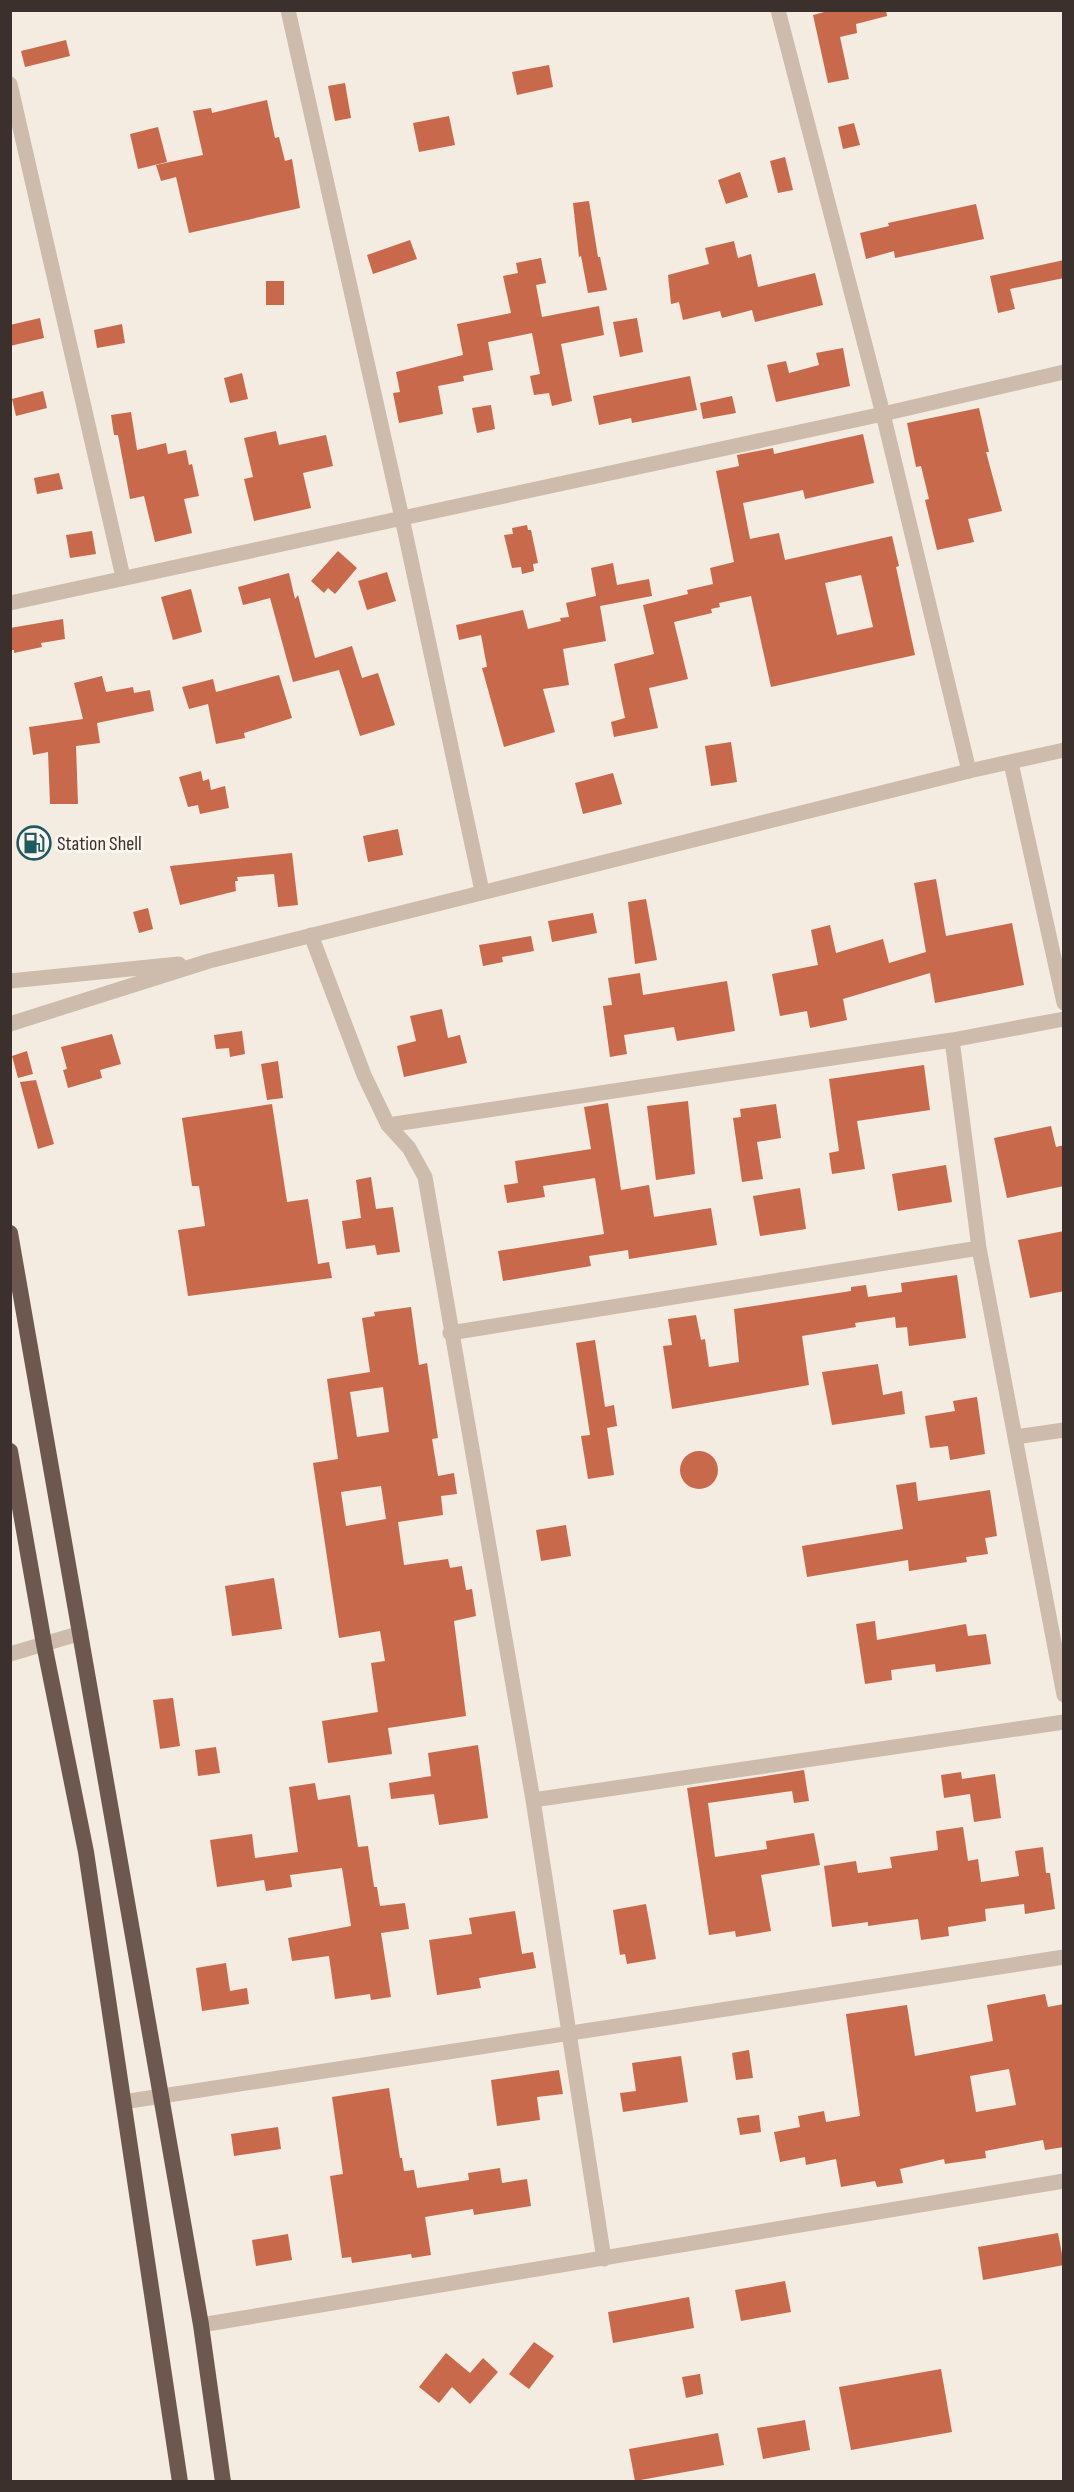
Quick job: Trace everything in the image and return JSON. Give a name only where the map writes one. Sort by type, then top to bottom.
[{"type":"highway","points":[[10,1233],[81,1634],[159,2097],[201,2325],[223,2481]]},
{"type":"highway","points":[[10,1451],[44,1644],[86,1852],[180,2481]]},
{"type":"street","points":[[288,10],[402,518],[482,891]]},
{"type":"street","points":[[778,10],[882,414],[969,771]]},
{"type":"street","points":[[10,84],[123,578]]},
{"type":"street","points":[[10,603],[882,414],[1064,372]]},
{"type":"street","points":[[10,1024],[209,961],[482,891],[969,771],[1064,750]]},
{"type":"street","points":[[1011,763],[1064,1003]]},
{"type":"street","points":[[311,935],[364,1075],[388,1125],[409,1148],[425,1177],[450,1333],[533,1800],[604,2259]]},
{"type":"street","points":[[10,981],[209,961]]},
{"type":"street","points":[[388,1125],[952,1040],[1064,1018]]},
{"type":"street","points":[[952,1040],[980,1248],[1064,1695]]},
{"type":"street","points":[[450,1333],[980,1248]]},
{"type":"street","points":[[1015,1437],[1064,1430]]},
{"type":"street","points":[[10,1654],[81,1634]]},
{"type":"street","points":[[533,1800],[1064,1722]]},
{"type":"street","points":[[123,2102],[1064,1957]]},
{"type":"street","points":[[201,2325],[1064,2181]]},
{"type":"building","points":[[832,10],[886,10],[887,16],[856,24],[857,33],[840,37],[849,79],[828,83],[813,15]]},
{"type":"building","points":[[66,40],[70,56],[25,67],[21,51]]},
{"type":"building","points":[[549,65],[553,87],[517,95],[512,72]]},
{"type":"building","points":[[345,83],[351,118],[335,121],[328,86]]},
{"type":"building","points":[[267,100],[275,138],[279,137],[285,161],[292,159],[300,208],[189,233],[176,177],[161,181],[156,165],[203,155],[193,111],[211,108],[212,113]]},
{"type":"building","points":[[449,116],[455,145],[419,152],[413,123]]},
{"type":"building","points":[[854,123],[860,145],[843,149],[838,127]]},
{"type":"building","points":[[158,127],[167,162],[138,169],[130,134]]},
{"type":"building","points":[[785,157],[793,190],[778,193],[770,161]]},
{"type":"building","points":[[740,172],[748,197],[726,204],[718,180]]},
{"type":"building","points":[[589,201],[598,257],[600,257],[607,290],[588,293],[581,256],[579,257],[573,203]]},
{"type":"building","points":[[976,204],[984,239],[895,258],[894,251],[866,259],[860,233],[889,226],[888,223]]},
{"type":"building","points":[[410,240],[417,259],[373,274],[367,255]]},
{"type":"building","points":[[734,241],[738,258],[751,254],[758,287],[815,273],[823,305],[755,322],[752,310],[722,318],[720,311],[683,320],[679,302],[671,304],[668,275],[709,264],[705,248]]},
{"type":"building","points":[[541,258],[546,283],[536,285],[542,317],[599,306],[604,335],[561,344],[572,401],[552,406],[549,393],[534,395],[530,376],[540,374],[532,333],[488,342],[493,370],[463,376],[464,381],[438,386],[443,414],[399,423],[393,393],[400,392],[396,372],[463,355],[457,324],[511,313],[503,276],[518,273],[516,263]]},
{"type":"building","points":[[1064,260],[1064,278],[1010,289],[1015,309],[998,313],[990,276]]},
{"type":"building","points":[[266,281],[284,281],[284,305],[266,305]]},
{"type":"building","points":[[40,318],[44,338],[10,346],[10,325]]},
{"type":"building","points":[[637,318],[643,352],[620,357],[613,322]]},
{"type":"building","points":[[122,324],[125,343],[97,348],[94,330]]},
{"type":"building","points":[[843,348],[850,386],[776,402],[767,365],[786,361],[789,373],[819,365],[816,353]]},
{"type":"building","points":[[242,373],[248,399],[230,403],[224,378]]},
{"type":"building","points":[[690,376],[697,410],[632,423],[631,418],[599,425],[593,396]]},
{"type":"building","points":[[43,391],[47,408],[16,416],[12,399]]},
{"type":"building","points":[[732,396],[736,413],[703,419],[700,403]]},
{"type":"building","points":[[491,405],[495,429],[477,433],[472,408]]},
{"type":"building","points":[[979,408],[989,452],[986,452],[1002,511],[968,519],[974,542],[937,550],[925,500],[929,499],[921,466],[916,467],[907,423]]},
{"type":"building","points":[[131,412],[137,450],[166,443],[168,454],[186,450],[189,465],[192,464],[199,496],[184,499],[192,533],[155,542],[144,496],[130,499],[118,435],[114,435],[111,415]]},
{"type":"building","points":[[276,431],[279,445],[326,435],[333,466],[303,473],[311,508],[254,521],[244,479],[253,477],[244,438]]},
{"type":"building","points":[[863,434],[874,483],[805,499],[803,490],[743,503],[750,539],[779,533],[785,560],[892,536],[899,566],[896,567],[915,655],[771,687],[751,596],[719,603],[720,607],[711,609],[712,613],[674,622],[688,679],[649,688],[658,728],[614,737],[611,722],[625,718],[614,664],[654,654],[643,605],[688,594],[687,590],[713,584],[710,568],[734,562],[716,471],[739,466],[737,455],[773,448],[774,454]],"holes":[[[861,575],[873,627],[837,635],[825,583]]]},
{"type":"building","points":[[59,473],[63,489],[37,494],[34,478]]},
{"type":"building","points":[[527,525],[528,530],[531,530],[538,563],[533,564],[534,571],[522,574],[521,567],[512,568],[504,535],[513,534],[512,528]]},
{"type":"building","points":[[92,531],[96,554],[70,558],[66,535]]},
{"type":"building","points":[[338,551],[357,568],[335,594],[328,588],[324,593],[311,581]]},
{"type":"building","points":[[613,563],[617,585],[649,579],[652,596],[600,606],[606,641],[563,649],[569,685],[543,689],[555,732],[504,747],[482,668],[487,667],[481,635],[459,640],[456,625],[523,610],[528,629],[561,621],[560,618],[569,617],[566,603],[596,596],[591,568]]},
{"type":"building","points":[[387,572],[396,601],[367,610],[358,581]]},
{"type":"building","points":[[289,573],[295,599],[298,595],[315,658],[352,646],[362,678],[378,673],[395,725],[360,736],[339,670],[293,682],[270,598],[243,605],[238,587]]},
{"type":"building","points":[[191,589],[202,632],[173,640],[161,597]]},
{"type":"building","points":[[63,619],[65,639],[41,643],[42,647],[14,653],[14,650],[10,650],[10,628]]},
{"type":"building","points":[[279,675],[292,718],[244,733],[245,738],[216,744],[208,704],[189,709],[182,687],[213,679],[216,692]]},
{"type":"building","points":[[102,676],[106,692],[133,687],[134,693],[150,690],[154,711],[97,723],[100,743],[76,746],[78,804],[50,804],[48,752],[33,755],[29,727],[83,719],[74,683]]},
{"type":"building","points":[[731,742],[737,782],[711,786],[705,746]]},
{"type":"building","points":[[201,771],[203,781],[209,779],[211,790],[225,786],[229,808],[200,814],[198,805],[188,807],[179,777]]},
{"type":"building","points":[[613,773],[622,804],[583,814],[575,783]]},
{"type":"building","points":[[398,829],[403,855],[368,862],[363,836]]},
{"type":"building","points":[[292,853],[298,905],[278,907],[274,874],[237,877],[236,891],[180,905],[170,866]]},
{"type":"building","points":[[936,879],[946,936],[1012,923],[1024,985],[935,1003],[930,973],[843,999],[847,1020],[810,1028],[807,1011],[780,1016],[772,974],[818,965],[811,930],[830,925],[836,953],[883,939],[889,963],[926,952],[914,883]]},
{"type":"building","points":[[646,899],[657,960],[635,964],[628,902]]},
{"type":"building","points":[[148,908],[153,929],[139,933],[133,912]]},
{"type":"building","points":[[593,913],[597,933],[552,942],[548,921]]},
{"type":"building","points":[[531,936],[534,951],[502,957],[503,962],[483,966],[479,945]]},
{"type":"building","points":[[640,973],[643,995],[727,981],[735,1031],[677,1041],[674,1027],[624,1035],[627,1054],[610,1057],[603,1006],[612,1005],[608,978]]},
{"type":"building","points":[[442,1009],[448,1038],[460,1035],[467,1063],[404,1077],[397,1046],[416,1041],[410,1016]]},
{"type":"building","points":[[242,1031],[245,1054],[230,1057],[229,1048],[216,1049],[214,1035]]},
{"type":"building","points":[[112,1034],[121,1064],[100,1070],[102,1078],[68,1088],[63,1070],[67,1069],[61,1047]]},
{"type":"building","points":[[27,1051],[33,1074],[18,1078],[12,1056]]},
{"type":"building","points":[[278,1061],[283,1098],[267,1100],[261,1064]]},
{"type":"building","points":[[924,1065],[930,1110],[857,1121],[865,1169],[832,1174],[829,1153],[839,1151],[829,1079]]},
{"type":"building","points":[[36,1080],[54,1144],[38,1149],[20,1082]]},
{"type":"building","points":[[688,1101],[695,1174],[656,1180],[647,1106]]},
{"type":"building","points":[[608,1103],[621,1190],[649,1185],[654,1217],[711,1208],[717,1245],[629,1259],[628,1250],[589,1256],[591,1266],[503,1281],[498,1251],[604,1234],[595,1178],[543,1186],[545,1197],[507,1203],[504,1185],[518,1183],[515,1161],[591,1149],[584,1107]]},
{"type":"building","points":[[272,1104],[287,1202],[308,1199],[318,1264],[329,1262],[332,1278],[188,1296],[178,1230],[205,1226],[199,1186],[192,1186],[182,1118]]},
{"type":"building","points":[[776,1104],[781,1138],[757,1142],[763,1179],[742,1182],[733,1118],[741,1117],[740,1109]]},
{"type":"building","points":[[1051,1126],[1056,1147],[1064,1145],[1064,1186],[1007,1198],[994,1138]]},
{"type":"building","points":[[946,1165],[952,1202],[898,1211],[892,1174]]},
{"type":"building","points":[[371,1177],[376,1209],[393,1207],[400,1252],[377,1255],[375,1245],[346,1249],[342,1221],[361,1218],[356,1180]]},
{"type":"building","points":[[800,1188],[806,1229],[760,1236],[753,1196]]},
{"type":"building","points":[[1064,1231],[1064,1291],[1030,1298],[1018,1240]]},
{"type":"building","points":[[957,1275],[966,1338],[909,1346],[907,1327],[896,1328],[895,1317],[855,1323],[856,1327],[802,1336],[809,1385],[672,1409],[663,1346],[672,1345],[668,1319],[696,1315],[701,1340],[705,1339],[709,1367],[739,1362],[734,1309],[851,1291],[851,1287],[866,1285],[868,1297],[902,1292],[901,1283]]},
{"type":"building","points":[[411,1307],[419,1365],[427,1363],[438,1438],[432,1439],[438,1476],[454,1473],[457,1494],[441,1496],[443,1515],[398,1522],[404,1565],[448,1559],[450,1568],[462,1566],[466,1590],[472,1589],[476,1616],[454,1621],[466,1716],[388,1728],[392,1754],[328,1763],[322,1721],[378,1712],[371,1663],[385,1661],[380,1631],[339,1638],[313,1463],[338,1459],[327,1379],[370,1372],[362,1318],[375,1316],[374,1312]],"holes":[[[383,1387],[389,1432],[357,1437],[350,1392]],[[381,1486],[386,1519],[346,1526],[341,1492]]]},
{"type":"building","points":[[595,1340],[605,1407],[614,1405],[617,1426],[607,1428],[614,1475],[588,1479],[581,1436],[590,1435],[576,1343]]},
{"type":"building","points":[[878,1364],[883,1395],[902,1391],[905,1414],[832,1425],[822,1372]]},
{"type":"building","points":[[977,1397],[985,1454],[950,1460],[948,1446],[930,1448],[925,1416],[955,1411],[953,1401]]},
{"type":"building","points":[[699,1451],[712,1457],[718,1470],[712,1483],[699,1489],[686,1483],[680,1470],[686,1457]]},
{"type":"building","points":[[916,1482],[918,1501],[990,1490],[997,1536],[985,1538],[988,1554],[966,1557],[967,1562],[909,1571],[908,1560],[807,1577],[802,1546],[903,1529],[896,1485]]},
{"type":"building","points":[[566,1525],[571,1556],[541,1561],[536,1530]]},
{"type":"building","points":[[274,1578],[282,1629],[232,1636],[225,1586]]},
{"type":"building","points":[[875,1621],[877,1640],[966,1624],[968,1636],[986,1634],[991,1664],[936,1672],[935,1664],[891,1670],[892,1680],[865,1684],[856,1624]]},
{"type":"building","points":[[173,1698],[180,1746],[160,1749],[153,1700]]},
{"type":"building","points":[[478,1745],[488,1818],[439,1825],[434,1794],[391,1799],[389,1783],[431,1776],[428,1753]]},
{"type":"building","points":[[216,1747],[220,1773],[198,1776],[195,1750]]},
{"type":"building","points":[[804,1770],[809,1801],[794,1803],[792,1791],[708,1803],[715,1857],[767,1849],[766,1841],[814,1833],[820,1865],[761,1875],[771,1931],[736,1937],[735,1931],[709,1935],[687,1788]]},
{"type":"building","points":[[961,1772],[962,1779],[995,1774],[1001,1818],[974,1822],[970,1794],[944,1798],[941,1775]]},
{"type":"building","points":[[315,1783],[318,1800],[350,1795],[358,1847],[368,1846],[374,1887],[377,1887],[380,1906],[405,1903],[409,1929],[381,1933],[391,1997],[371,2000],[370,1994],[335,1999],[329,1956],[292,1961],[288,1938],[351,1926],[342,1868],[290,1875],[292,1887],[266,1891],[264,1880],[217,1887],[210,1840],[252,1834],[255,1858],[298,1852],[289,1787]]},
{"type":"building","points":[[963,1827],[968,1861],[978,1859],[981,1882],[1019,1876],[1015,1851],[1043,1847],[1046,1873],[1050,1873],[1055,1909],[1025,1914],[1024,1904],[985,1909],[986,1921],[948,1927],[949,1936],[921,1940],[918,1919],[868,1926],[868,1922],[832,1927],[824,1866],[856,1861],[858,1873],[892,1868],[890,1857],[938,1850],[936,1831]]},
{"type":"building","points":[[646,1904],[656,1959],[627,1964],[625,1954],[620,1955],[613,1910]]},
{"type":"building","points":[[515,1911],[522,1954],[533,1952],[536,1968],[479,1978],[481,1988],[437,1995],[429,1940],[472,1934],[469,1918]]},
{"type":"building","points":[[226,1963],[230,1991],[247,1988],[249,2004],[202,2011],[196,1968]]},
{"type":"building","points":[[1045,1994],[1048,2007],[1064,2004],[1064,2147],[1045,2150],[1043,2140],[985,2151],[986,2158],[945,2164],[944,2159],[900,2169],[903,2183],[877,2187],[875,2181],[841,2187],[836,2159],[806,2165],[805,2157],[780,2162],[774,2132],[800,2127],[798,2116],[824,2111],[826,2122],[860,2116],[846,2014],[907,2005],[915,2056],[993,2041],[987,2005]],"holes":[[[1009,2069],[1016,2105],[976,2112],[970,2076]]]},
{"type":"building","points":[[749,2050],[753,2078],[736,2080],[732,2053]]},
{"type":"building","points":[[681,2056],[688,2102],[623,2112],[620,2093],[636,2091],[632,2063]]},
{"type":"building","points":[[559,2070],[563,2094],[537,2097],[540,2120],[497,2126],[491,2080]]},
{"type":"building","points":[[389,2088],[400,2158],[402,2158],[404,2171],[414,2170],[417,2188],[469,2180],[468,2173],[500,2168],[502,2183],[527,2179],[531,2206],[474,2215],[473,2209],[425,2217],[431,2255],[412,2258],[411,2254],[352,2263],[351,2257],[342,2258],[330,2176],[343,2174],[332,2097]]},
{"type":"building","points":[[759,2115],[761,2132],[740,2135],[737,2118]]},
{"type":"building","points":[[278,2127],[281,2149],[234,2156],[231,2134]]},
{"type":"building","points":[[1058,2233],[1064,2265],[983,2280],[978,2247]]},
{"type":"building","points":[[288,2234],[292,2260],[256,2266],[252,2240]]},
{"type":"building","points":[[785,2281],[791,2312],[741,2321],[735,2290]]},
{"type":"building","points":[[689,2297],[694,2328],[613,2343],[608,2312]]},
{"type":"building","points":[[534,2342],[554,2356],[529,2389],[509,2374]]},
{"type":"building","points":[[446,2353],[470,2373],[483,2358],[498,2372],[470,2404],[452,2387],[439,2403],[419,2387]]},
{"type":"building","points":[[941,2369],[952,2432],[851,2450],[839,2387]]},
{"type":"building","points":[[700,2374],[703,2394],[686,2398],[682,2377]]},
{"type":"building","points":[[805,2420],[810,2450],[763,2459],[757,2428]]},
{"type":"building","points":[[718,2433],[724,2465],[635,2481],[629,2449]]},
{"type":"place","name":"Station Shell","points":[[34,843]]}]
